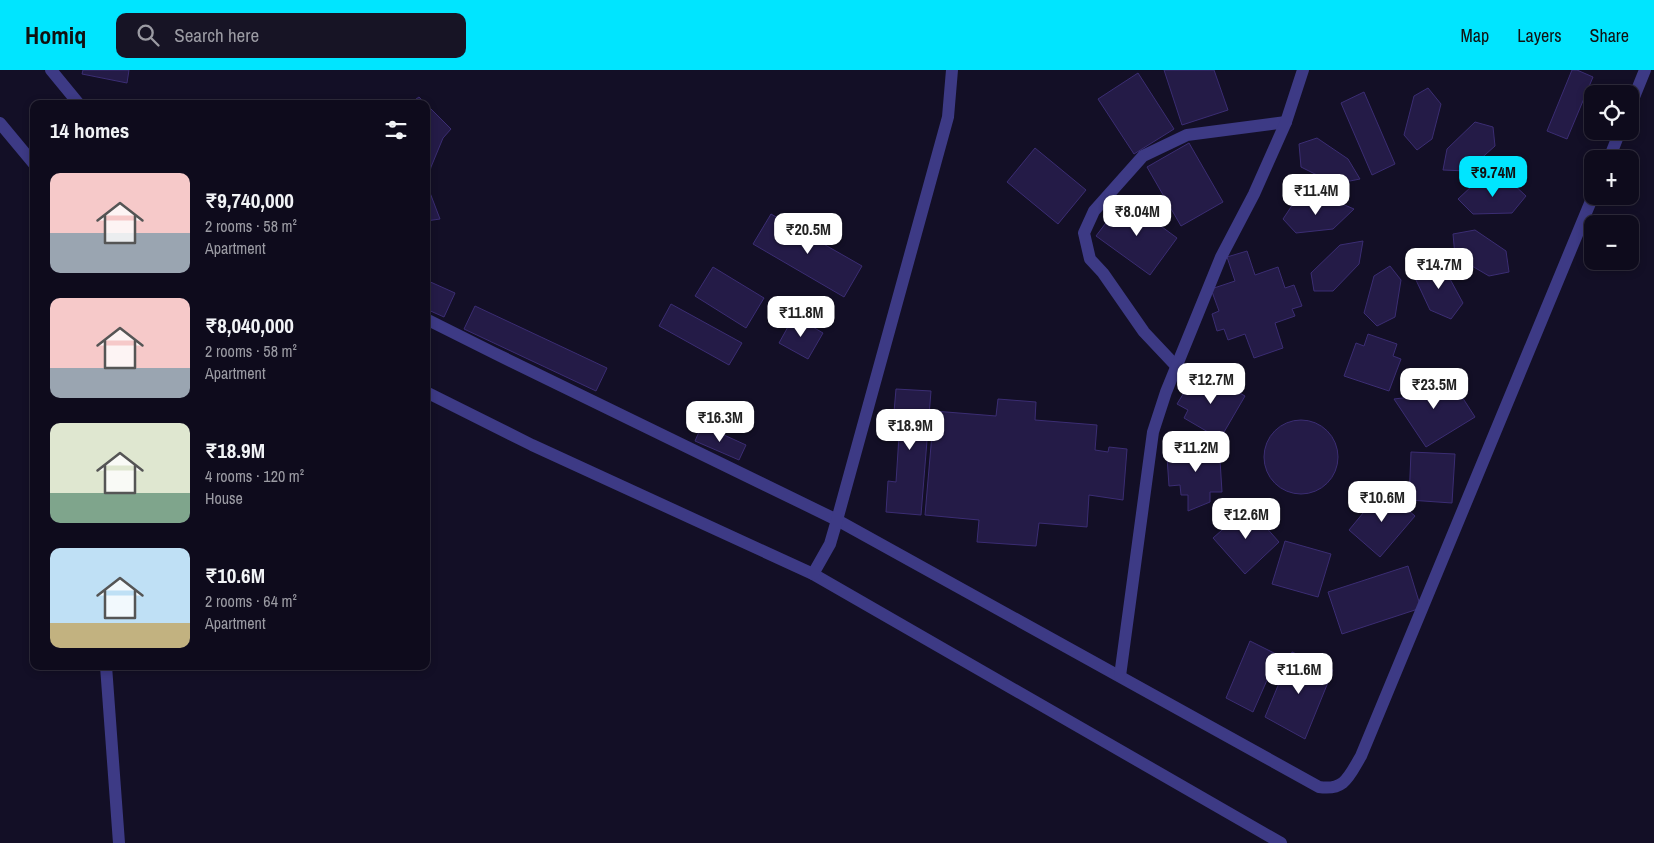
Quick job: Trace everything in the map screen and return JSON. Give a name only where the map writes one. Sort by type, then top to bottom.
[{"type":"street","points":[[51,70],[76,100]]},
{"type":"street","points":[[814,574],[830,544],[948,117],[952,70]]},
{"type":"street","points":[[1120,676],[1153,432],[1166,392],[1221,257],[1254,194],[1286,122],[1303,70]]},
{"type":"street","points":[[1639,85],[1645,70]]},
{"type":"street","points":[[1176,367],[1144,332],[1103,273],[1090,259],[1084,234],[1094,211],[1143,156],[1187,135],[1286,122]]},
{"type":"street","points":[[0,123],[30,159]]},
{"type":"street","points":[[430,320],[837,520],[1319,787],[1330,788],[1346,781],[1361,756],[1589,205]]},
{"type":"street","points":[[430,394],[532,445],[814,574],[1281,843]]},
{"type":"street","points":[[106,670],[120,843]]},
{"type":"building","points":[[83,70],[129,70],[127,83],[82,74]]},
{"type":"building","points":[[1164,70],[1214,70],[1228,110],[1182,125]]},
{"type":"building","points":[[1572,70],[1577,70],[1593,77],[1590,85],[1584,85],[1584,98],[1567,139],[1547,131]]},
{"type":"building","points":[[1138,73],[1174,129],[1134,154],[1098,99]]},
{"type":"building","points":[[1428,88],[1441,104],[1432,139],[1417,150],[1404,135],[1414,96]]},
{"type":"building","points":[[1364,92],[1395,164],[1372,175],[1341,103]]},
{"type":"building","points":[[430,108],[451,129],[443,138],[430,172]]},
{"type":"building","points":[[1475,122],[1493,127],[1495,146],[1467,171],[1443,170],[1447,149]]},
{"type":"building","points":[[1317,138],[1348,159],[1360,179],[1335,184],[1301,167],[1299,144]]},
{"type":"building","points":[[1189,143],[1223,202],[1181,226],[1147,167]]},
{"type":"building","points":[[1035,148],[1086,190],[1058,224],[1007,182]]},
{"type":"building","points":[[1510,181],[1526,196],[1512,213],[1473,214],[1458,199],[1473,185]]},
{"type":"building","points":[[430,193],[440,219],[430,220]]},
{"type":"building","points":[[1124,199],[1177,238],[1150,275],[1096,236]]},
{"type":"building","points":[[1333,200],[1354,209],[1333,229],[1296,233],[1283,219],[1293,204]]},
{"type":"building","points":[[771,214],[862,266],[844,297],[753,244]]},
{"type":"building","points":[[1475,230],[1506,251],[1509,272],[1489,276],[1455,256],[1453,234]]},
{"type":"building","points":[[1363,241],[1359,264],[1333,291],[1314,291],[1311,273],[1340,245]]},
{"type":"building","points":[[1247,251],[1255,275],[1278,267],[1285,288],[1294,285],[1302,306],[1292,309],[1295,316],[1275,323],[1283,348],[1254,358],[1245,334],[1228,340],[1224,329],[1217,331],[1212,314],[1219,311],[1211,289],[1235,281],[1227,257]]},
{"type":"building","points":[[1425,260],[1444,268],[1463,303],[1451,319],[1430,310],[1416,280]]},
{"type":"building","points":[[1390,266],[1401,280],[1395,317],[1377,326],[1364,313],[1374,276]]},
{"type":"building","points":[[713,267],[764,298],[746,328],[695,296]]},
{"type":"building","points":[[430,282],[455,293],[444,317],[430,311]]},
{"type":"building","points":[[671,304],[742,343],[729,365],[659,326]]},
{"type":"building","points":[[475,306],[607,368],[596,391],[464,329]]},
{"type":"building","points":[[794,316],[823,333],[808,359],[779,343]]},
{"type":"building","points":[[1368,334],[1397,344],[1393,356],[1401,359],[1389,391],[1344,376],[1356,343],[1364,346]]},
{"type":"building","points":[[1208,375],[1245,396],[1220,439],[1184,418],[1188,410],[1177,404],[1193,378],[1203,384]]},
{"type":"building","points":[[1425,375],[1434,388],[1443,383],[1448,391],[1455,386],[1475,417],[1426,447],[1394,399],[1411,397],[1405,388]]},
{"type":"building","points":[[896,389],[931,391],[921,515],[886,512],[888,481],[896,482],[899,436],[892,435]]},
{"type":"building","points":[[998,399],[1036,402],[1035,420],[1097,425],[1095,450],[1108,452],[1109,447],[1127,449],[1123,500],[1089,495],[1087,527],[1039,523],[1036,546],[977,542],[979,520],[925,515],[934,411],[996,416]]},
{"type":"building","points":[[1301,420],[1315,423],[1327,431],[1335,443],[1338,457],[1335,471],[1327,483],[1315,491],[1301,494],[1287,491],[1275,483],[1267,471],[1264,457],[1267,443],[1275,431],[1287,423]]},
{"type":"building","points":[[702,425],[746,445],[739,460],[695,441]]},
{"type":"building","points":[[1219,444],[1222,492],[1210,492],[1210,502],[1188,511],[1188,495],[1181,495],[1180,485],[1169,486],[1167,457],[1178,456],[1177,447]]},
{"type":"building","points":[[1411,452],[1455,454],[1452,503],[1409,500]]},
{"type":"building","points":[[1383,489],[1415,516],[1380,557],[1349,530]]},
{"type":"building","points":[[1248,507],[1279,542],[1245,574],[1213,538]]},
{"type":"building","points":[[1285,541],[1331,554],[1318,597],[1272,584]]},
{"type":"building","points":[[1408,566],[1421,608],[1342,634],[1328,592]]},
{"type":"building","points":[[1250,641],[1278,655],[1253,712],[1226,698]]},
{"type":"building","points":[[1292,652],[1333,670],[1305,739],[1265,717]]}]
